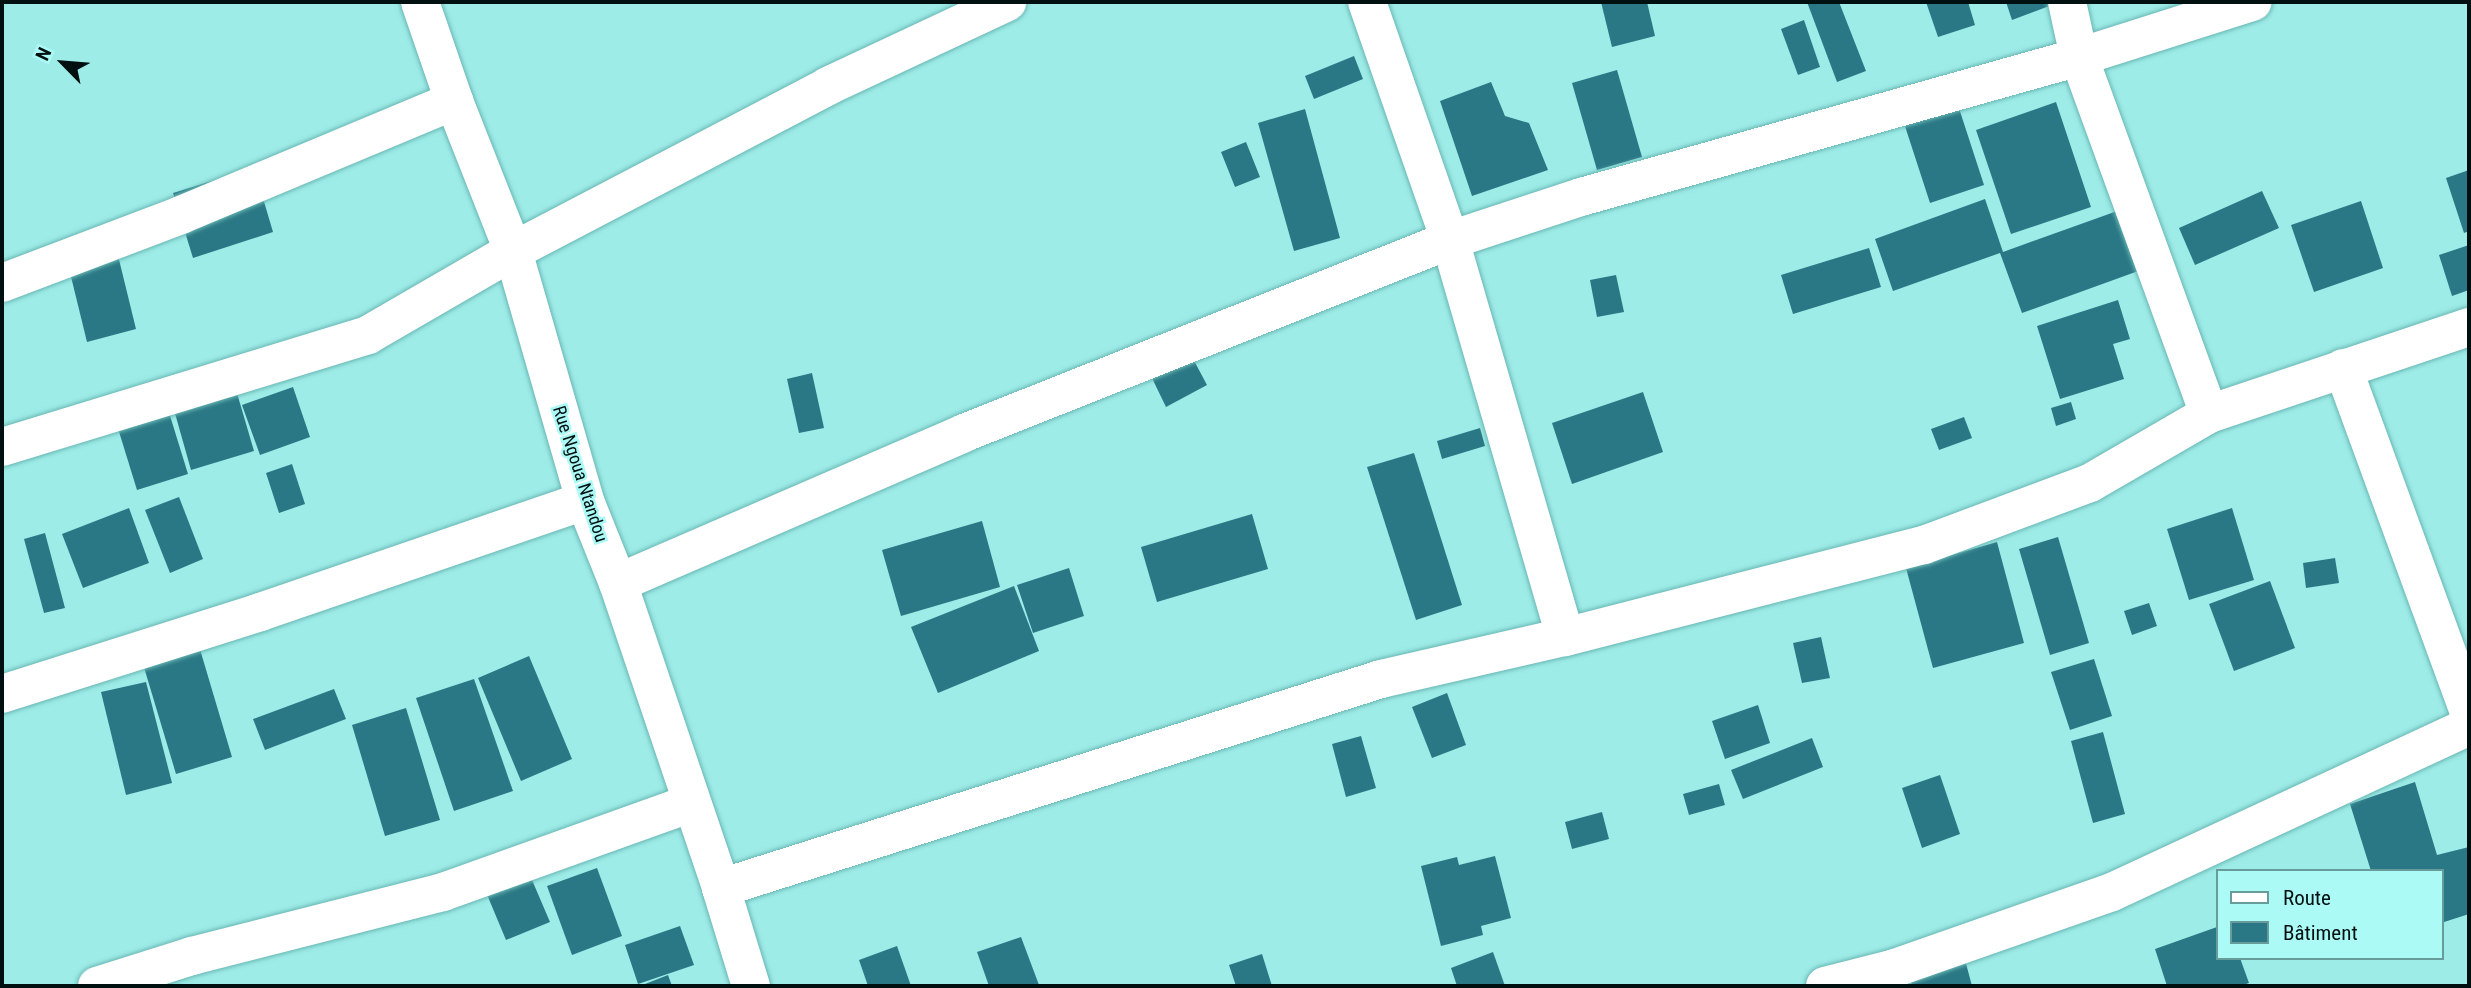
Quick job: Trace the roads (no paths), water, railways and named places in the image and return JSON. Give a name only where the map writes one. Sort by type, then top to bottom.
[{"type":"street","name":"Rue Ngoua Ntandou","points":[[420,2],[454,101],[513,251],[584,501],[618,583],[722,888],[751,986]]},
{"type":"street","points":[[2,447],[368,335],[513,251],[828,86],[1007,2]]},
{"type":"street","points":[[1367,2],[1450,240],[1565,637]]},
{"type":"street","points":[[2067,2],[2079,57],[2209,414]]},
{"type":"street","points":[[618,583],[964,433],[1450,240],[1581,197],[2079,57],[2252,2]]},
{"type":"street","points":[[2,283],[181,215],[454,101]]},
{"type":"street","points":[[722,888],[1381,679],[1565,637],[1924,545],[2090,483],[2209,414],[2469,327]]},
{"type":"street","points":[[2343,368],[2469,712]]},
{"type":"street","points":[[2,694],[260,612],[584,501]]},
{"type":"street","points":[[1825,986],[1895,968],[2112,892],[2469,726]]},
{"type":"street","points":[[97,986],[192,956],[443,891],[692,803]]}]
